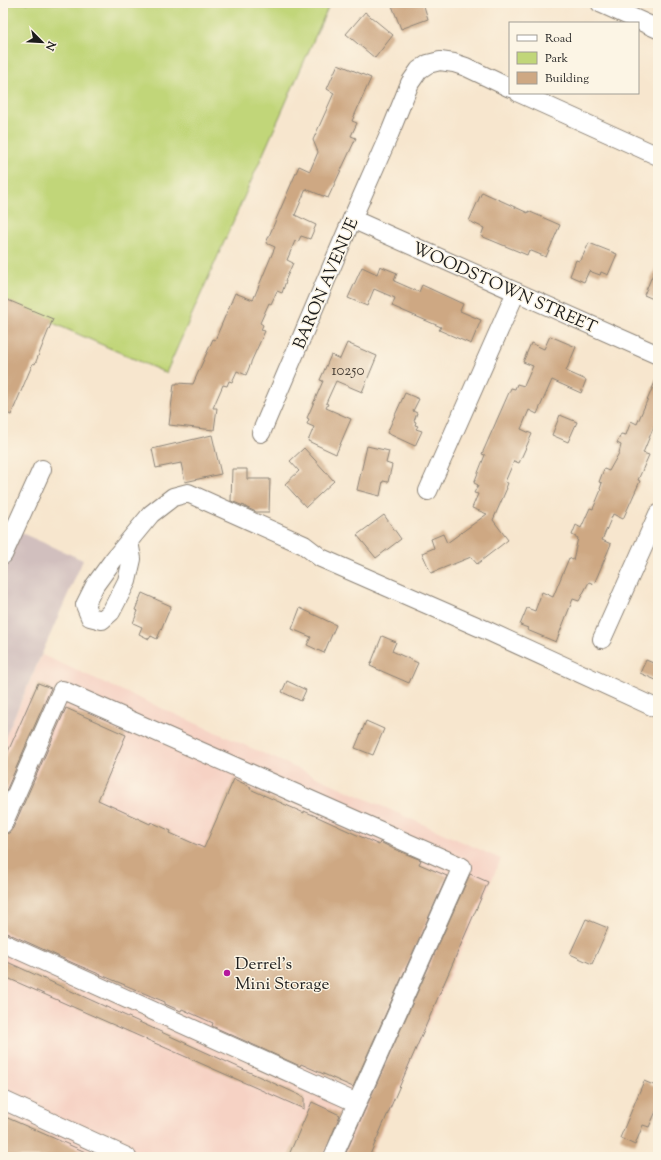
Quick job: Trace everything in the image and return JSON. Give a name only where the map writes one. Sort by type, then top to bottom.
[{"type":"street","points":[[603,4],[658,29]]},
{"type":"street","name":"BARON AVENUE","points":[[261,432],[410,83],[420,70],[428,64],[440,61],[466,67],[509,88]]},
{"type":"street","points":[[521,94],[658,156]]},
{"type":"street","name":"WOODSTOWN STREET","points":[[352,219],[658,355]]},
{"type":"street","points":[[428,491],[516,292]]},
{"type":"street","points":[[3,555],[42,469]]},
{"type":"street","points":[[129,541],[151,514],[173,497],[188,493],[304,545],[321,558],[488,630],[658,709]]},
{"type":"street","points":[[602,639],[658,514]]},
{"type":"street","points":[[3,824],[62,690],[462,867],[333,1157]]},
{"type":"street","points":[[3,944],[357,1103]]},
{"type":"street","points":[[3,1100],[127,1157]]},
{"type":"shaded area","points":[[3,525],[83,560],[3,742]]},
{"type":"shaded area","name":"Derrel's Mini Storage","points":[[42,655],[501,859],[370,1157],[3,1157],[3,742]]},
{"type":"green space","points":[[3,3],[330,3],[166,373],[3,301]]},
{"type":"building","points":[[391,3],[423,3],[428,19],[401,29]]},
{"type":"building","points":[[365,12],[393,35],[375,58],[346,34]]},
{"type":"building","points":[[338,64],[371,78],[352,121],[357,123],[351,136],[356,138],[328,198],[306,189],[295,215],[316,225],[310,239],[301,236],[298,242],[295,241],[287,260],[293,263],[285,281],[282,293],[277,291],[271,304],[269,303],[260,323],[263,325],[261,330],[265,331],[246,375],[237,371],[232,382],[229,381],[227,386],[223,385],[213,408],[217,408],[214,430],[169,425],[174,384],[193,384],[213,339],[215,340],[235,293],[253,300],[275,247],[266,243],[299,166],[310,171],[318,152],[313,140],[334,93],[327,89]]},
{"type":"building","points":[[482,192],[528,213],[528,211],[560,225],[546,257],[529,250],[527,255],[481,236],[484,228],[469,221]]},
{"type":"building","points":[[589,243],[617,254],[608,275],[601,272],[600,275],[589,271],[584,282],[570,276],[576,260],[581,260]]},
{"type":"building","points":[[658,262],[658,301],[644,295]]},
{"type":"building","points":[[380,266],[397,273],[394,281],[419,292],[422,285],[463,304],[460,311],[481,320],[471,344],[439,330],[441,327],[392,306],[395,298],[374,289],[367,306],[348,298],[362,267],[377,274]]},
{"type":"building","points":[[3,298],[53,319],[35,364],[33,363],[11,415],[3,411]]},
{"type":"building","points":[[550,336],[576,347],[566,371],[586,380],[581,393],[552,380],[537,414],[529,410],[521,429],[532,434],[519,463],[514,461],[505,482],[508,483],[507,488],[493,520],[508,540],[477,564],[471,557],[431,573],[422,553],[434,548],[431,539],[443,534],[447,543],[487,514],[472,508],[478,494],[474,493],[478,485],[474,483],[485,455],[482,454],[511,388],[515,389],[517,384],[524,386],[533,366],[523,362],[531,343],[544,349]]},
{"type":"building","points":[[347,343],[377,356],[362,392],[336,381],[326,403],[328,404],[326,408],[351,419],[336,454],[308,441],[314,427],[307,424],[309,419],[307,418],[323,381],[320,380],[331,355],[340,359]]},
{"type":"building","points":[[658,375],[658,428],[654,426],[643,453],[649,455],[638,480],[640,481],[623,519],[613,514],[602,540],[611,544],[594,584],[589,582],[579,601],[573,599],[556,642],[527,630],[528,628],[520,625],[527,608],[535,611],[542,592],[553,597],[569,558],[573,560],[578,538],[572,535],[576,525],[581,528],[590,508],[593,509],[601,490],[602,483],[599,482],[604,469],[609,471],[619,453],[621,445],[617,443],[621,434],[626,435],[631,421],[637,424]]},
{"type":"building","points":[[405,393],[419,399],[413,411],[417,413],[414,421],[416,422],[415,425],[418,426],[416,429],[422,431],[415,446],[387,433]]},
{"type":"building","points":[[560,415],[577,422],[568,442],[552,435]]},
{"type":"building","points":[[212,435],[221,474],[185,482],[181,463],[156,468],[152,449]]},
{"type":"building","points":[[367,446],[389,451],[386,463],[392,465],[388,482],[383,481],[380,496],[357,490]]},
{"type":"building","points":[[304,448],[334,481],[306,507],[285,484],[299,471],[290,461]]},
{"type":"building","points":[[232,469],[247,469],[247,479],[270,479],[269,512],[256,512],[231,501]]},
{"type":"building","points":[[384,515],[401,539],[376,558],[357,535]]},
{"type":"building","points":[[142,593],[171,606],[157,639],[151,636],[149,639],[139,634],[142,627],[133,623],[138,611],[135,610]]},
{"type":"building","points":[[300,608],[336,625],[324,653],[307,645],[311,637],[292,629]]},
{"type":"building","points":[[382,636],[396,642],[392,651],[418,663],[409,683],[370,666]]},
{"type":"building","points":[[646,660],[658,665],[658,681],[640,673]]},
{"type":"building","points":[[287,681],[306,690],[301,701],[282,692]]},
{"type":"building","points":[[38,683],[51,688],[3,798],[3,763]]},
{"type":"building","points":[[66,708],[126,735],[98,800],[150,824],[151,822],[171,831],[170,833],[204,848],[234,779],[251,787],[250,789],[304,813],[304,811],[379,845],[380,842],[421,860],[419,864],[447,876],[353,1087],[301,1064],[300,1066],[212,1026],[213,1023],[182,1009],[181,1011],[165,1004],[165,1002],[73,963],[3,931],[3,834],[9,833],[13,828]]},
{"type":"building","points":[[366,721],[384,729],[373,755],[355,748]]},
{"type":"building","points":[[470,874],[488,882],[369,1157],[344,1157]]},
{"type":"building","points":[[586,919],[608,928],[592,964],[570,954]]},
{"type":"building","points":[[3,960],[304,1097],[304,1109],[3,976]]},
{"type":"building","points":[[644,1081],[658,1087],[658,1107],[649,1127],[643,1125],[635,1145],[620,1138]]},
{"type":"building","points":[[312,1102],[340,1115],[323,1157],[288,1157]]},
{"type":"building","points":[[3,1116],[97,1157],[3,1157]]},
{"type":"place","name":"Derrel's Mini Storage","points":[[227,973]]}]
